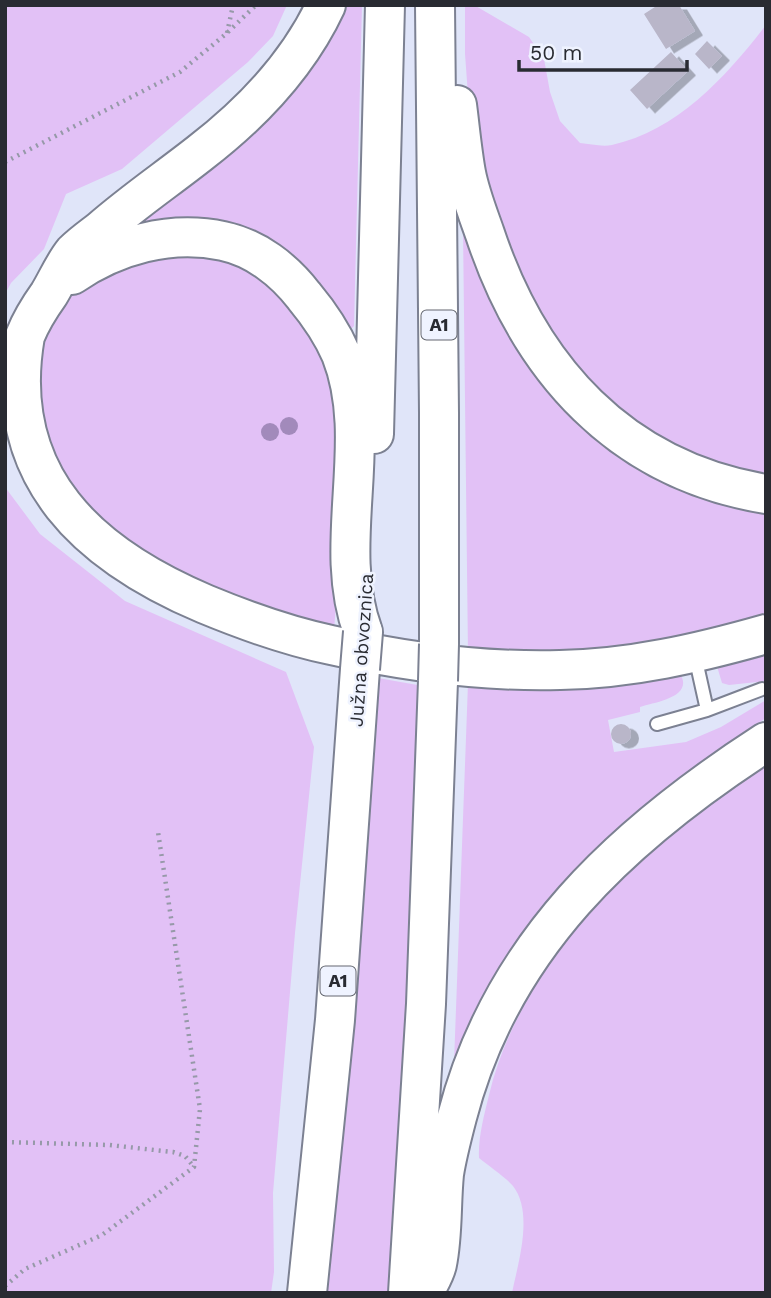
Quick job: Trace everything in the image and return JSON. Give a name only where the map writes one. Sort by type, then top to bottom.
[{"type":"highway","points":[[326,5],[288,67],[265,94],[209,146],[128,206],[73,254],[35,313],[19,356],[13,402],[15,426],[22,452],[34,478],[76,531],[131,569],[169,588],[267,628],[329,645],[417,661],[509,670],[561,670],[603,668],[694,653],[766,634]]},
{"type":"highway","name":"Južna obvoznica","points":[[307,1293],[335,1020],[363,632],[376,392],[385,5]]},
{"type":"highway","name":"A1","points":[[408,1293],[426,1004],[439,644],[435,5]]},
{"type":"highway","points":[[453,5],[457,105],[467,174],[502,282],[540,351],[577,396],[601,418],[646,450],[695,475],[766,494]]},
{"type":"highway","points":[[51,291],[108,254],[133,244],[185,238],[220,240],[252,251],[270,262],[301,292],[328,328],[341,354],[348,377],[354,428],[349,557],[354,609],[363,632]]},
{"type":"highway","points":[[424,1293],[437,1266],[444,1174],[463,1090],[490,1021],[523,966],[562,912],[615,856],[667,810],[766,742]]},
{"type":"lane","points":[[694,653],[707,710]]},
{"type":"lane","points":[[657,724],[707,710],[762,689]]},
{"type":"path","points":[[227,33],[231,5]]},
{"type":"path","points":[[5,163],[180,72],[256,5]]},
{"type":"path","points":[[5,1286],[24,1269],[103,1235],[194,1167],[200,1108],[158,832]]},
{"type":"path","points":[[5,1142],[109,1145],[173,1152],[185,1156],[194,1167]]},
{"type":"shaded area","points":[[5,5],[287,5],[273,36],[248,62],[122,169],[66,194],[44,249],[11,283],[5,294]]},
{"type":"shaded area","points":[[341,5],[362,5],[354,326],[350,330],[323,297],[147,227],[126,223]]},
{"type":"shaded area","points":[[465,5],[474,5],[529,37],[544,59],[550,92],[560,121],[580,143],[600,146],[636,138],[679,114],[717,82],[766,25],[766,479],[722,471],[623,420],[553,347],[488,207],[468,95]]},
{"type":"shaded area","points":[[463,229],[470,229],[548,377],[766,503],[766,618],[594,654],[468,654]]},
{"type":"shaded area","points":[[212,249],[279,282],[335,372],[343,515],[334,630],[293,621],[152,565],[59,489],[32,388],[38,352],[55,320],[75,291],[124,257]]},
{"type":"shaded area","points":[[5,487],[40,534],[125,601],[286,672],[314,747],[273,1193],[274,1272],[271,1293],[5,1293]]},
{"type":"shaded area","points":[[766,651],[766,681],[729,685],[722,683],[716,663]]},
{"type":"shaded area","points":[[679,672],[683,680],[678,693],[640,707],[640,712],[608,720],[614,752],[686,742],[721,727],[766,700],[766,718],[667,787],[622,824],[541,908],[507,955],[478,1007],[454,1063],[468,683]]},
{"type":"shaded area","points":[[378,678],[423,686],[392,1293],[326,1293],[364,900]]},
{"type":"shaded area","points":[[766,766],[766,1293],[512,1293],[523,1238],[523,1210],[513,1186],[479,1158],[485,1111],[506,1044],[530,995],[561,949],[596,906],[678,829]]},
{"type":"building","points":[[658,5],[679,5],[695,31],[666,49],[644,14]]},
{"type":"building","points":[[707,41],[722,56],[709,69],[695,54]]},
{"type":"building","points":[[671,52],[688,71],[647,109],[630,90]]},
{"type":"building","points":[[621,724],[628,727],[631,734],[628,741],[621,744],[614,741],[611,734],[614,727]]}]
